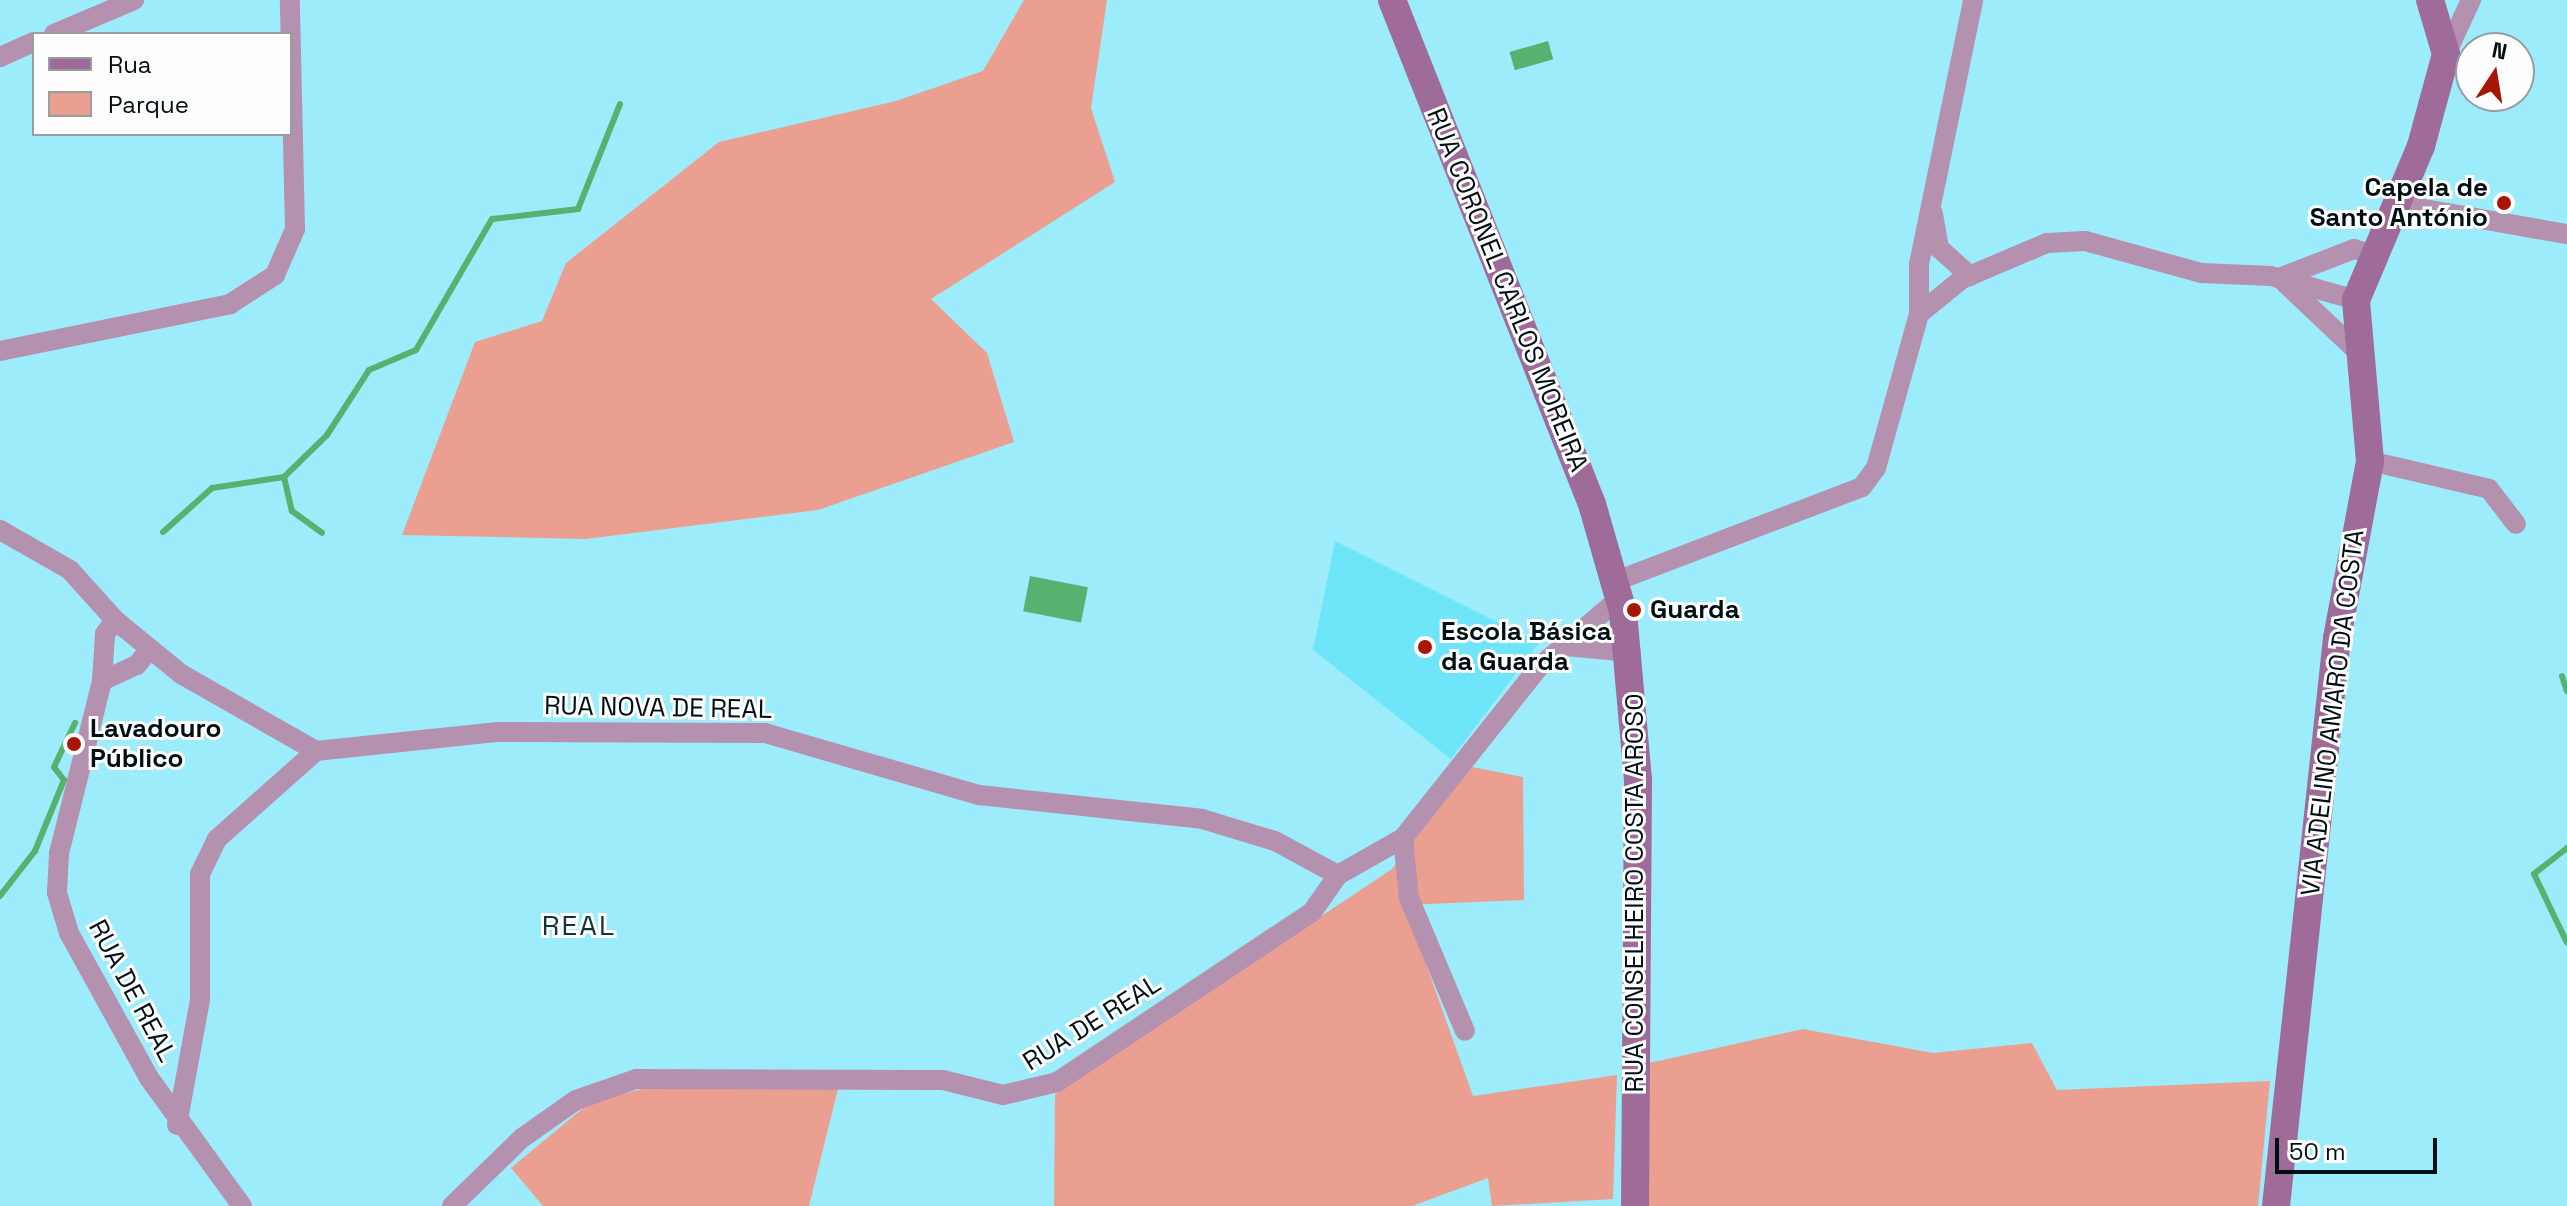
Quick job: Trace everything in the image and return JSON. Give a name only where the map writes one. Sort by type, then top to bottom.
[{"type":"main road","name":"RUA CORONEL CARLOS MOREIRA","points":[[1392,0],[1618,590]]},
{"type":"main road","points":[[2430,0],[2446,54]]},
{"type":"main road","name":"VIA ADELINO AMARO DA COSTA","points":[[2276,1206],[2337,638],[2370,461],[2358,352],[2356,300],[2372,254],[2396,204],[2446,54]]},
{"type":"main road","name":"RUA CONSELHEIRO COSTA AROSO","points":[[1618,590],[1631,652],[1639,851],[1635,1206]]},
{"type":"street","points":[[59,32],[134,0]]},
{"type":"street","points":[[290,0],[291,32]]},
{"type":"street","points":[[1618,590],[1862,487],[1876,468],[1919,314],[1931,206],[1973,0]]},
{"type":"street","points":[[2446,54],[2471,0]]},
{"type":"street","points":[[0,57],[32,43]]},
{"type":"street","points":[[0,351],[230,304],[275,275],[296,219],[292,73]]},
{"type":"street","points":[[2396,204],[2567,234]]},
{"type":"street","points":[[1931,206],[1939,248],[1970,276]]},
{"type":"street","points":[[1919,314],[1970,276],[2067,240],[2162,267],[2279,278],[2356,300]]},
{"type":"street","points":[[2279,278],[2354,249],[2372,254]]},
{"type":"street","points":[[2279,278],[2358,352]]},
{"type":"street","points":[[2370,461],[2489,489],[2516,524]]},
{"type":"street","points":[[0,530],[70,570],[141,644],[316,751],[217,839],[200,874],[200,1000],[177,1125]]},
{"type":"street","name":"RUA DE REAL","points":[[452,1206],[522,1138],[576,1100],[636,1079],[943,1080],[1003,1095],[1037,1092],[1312,912],[1338,875],[1403,838],[1540,666],[1565,646],[1618,590]]},
{"type":"street","name":"RUA DE REAL","points":[[115,620],[105,634],[102,681],[59,854],[57,893],[69,933],[177,1125],[242,1206]]},
{"type":"street","points":[[102,681],[137,665],[141,644]]},
{"type":"street","points":[[1565,646],[1631,652]]},
{"type":"street","name":"RUA NOVA DE REAL","points":[[316,751],[498,732],[765,733],[979,795],[1202,819],[1275,841],[1338,875]]},
{"type":"street","points":[[1403,838],[1409,898],[1465,1031]]},
{"type":"shaded area","points":[[1548,41],[1553,59],[1515,70],[1510,52]]},
{"type":"shaded area","name":"Escola Básica da Guarda","points":[[1335,541],[1539,643],[1451,759],[1313,650]]},
{"type":"shaded area","points":[[1030,576],[1088,587],[1081,623],[1023,611]]},
{"type":"green space","points":[[1024,0],[1107,0],[1091,108],[1115,182],[931,299],[987,353],[1014,442],[818,510],[586,539],[402,535],[475,342],[542,321],[566,263],[719,142],[896,101],[983,71]]},
{"type":"green space","points":[[1467,766],[1523,777],[1524,900],[1405,905],[1473,1096],[1617,1075],[1613,1199],[1492,1206],[1488,1178],[1412,1206],[1054,1206],[1055,1094],[1392,869]]},
{"type":"green space","points":[[1803,1029],[1933,1053],[2032,1043],[2057,1090],[2270,1081],[2258,1206],[1648,1206],[1649,1063]]},
{"type":"green space","points":[[667,1082],[838,1089],[809,1206],[543,1206],[511,1168],[588,1104]]},
{"type":"waterway","points":[[284,477],[327,435],[369,370],[416,350],[492,219],[578,209],[620,104]]},
{"type":"waterway","points":[[163,532],[212,488],[284,477],[292,511],[322,533]]},
{"type":"waterway","points":[[2562,676],[2567,691]]},
{"type":"waterway","points":[[0,896],[35,851],[64,780],[54,767],[75,723]]},
{"type":"waterway","points":[[2567,848],[2534,874],[2567,943]]},
{"type":"place","name":"Capela de Santo António","points":[[2504,203]]},
{"type":"place","name":"Guarda","points":[[1634,610]]},
{"type":"place","name":"Escola Básica da Guarda","points":[[1425,647]]},
{"type":"place","name":"Lavadouro Público","points":[[74,744]]},
{"type":"district","name":"REAL","points":[[579,925]]}]
